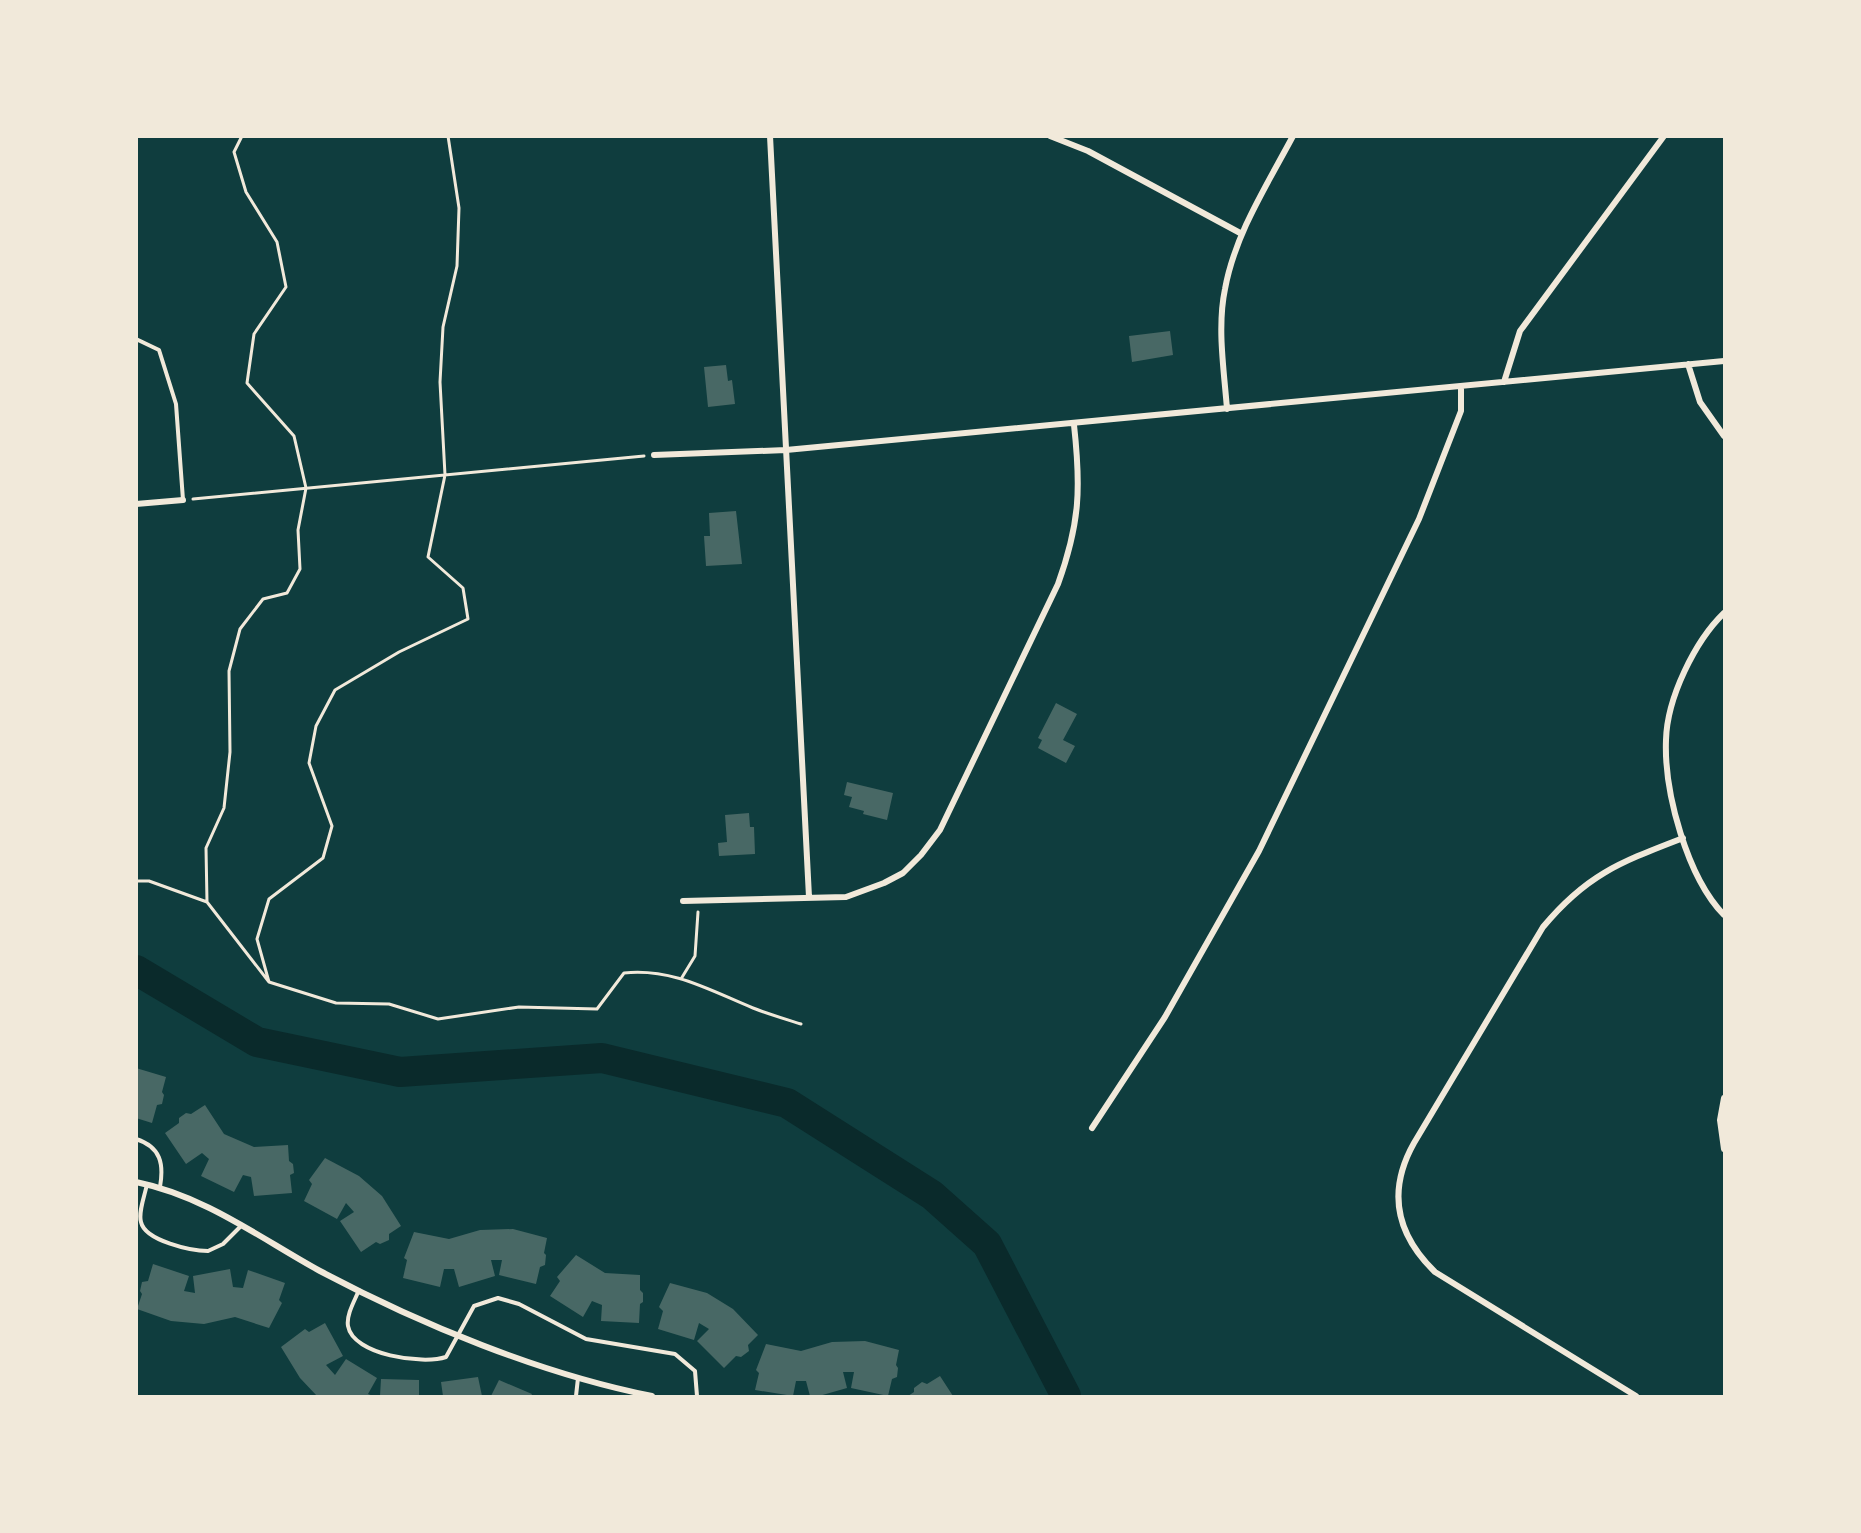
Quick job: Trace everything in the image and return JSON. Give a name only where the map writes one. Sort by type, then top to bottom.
[{"type":"street","points":[[770,136],[809,897]]},
{"type":"street","points":[[1050,136],[1088,151],[1242,234]]},
{"type":"street","points":[[1227,409],[1222,313],[1224,289],[1242,234],[1293,136]]},
{"type":"street","points":[[1504,382],[1520,331],[1664,136]]},
{"type":"street","points":[[654,454],[786,450],[1074,425],[1725,361]]},
{"type":"street","points":[[1688,364],[1700,402],[1725,436]]},
{"type":"street","points":[[1092,1128],[1165,1017],[1259,851],[1419,519],[1461,411],[1461,388]]},
{"type":"street","points":[[683,902],[846,897],[884,884],[903,873],[921,855],[940,830],[1058,584],[1073,543],[1079,489],[1074,425]]},
{"type":"street","points":[[136,504],[183,500]]},
{"type":"street","points":[[1725,613],[1695,650],[1672,708],[1666,738],[1671,792],[1683,838],[1705,890],[1725,915]]},
{"type":"street","points":[[1636,1396],[1435,1272],[1421,1258],[1406,1235],[1397,1191],[1402,1165],[1414,1143],[1543,927],[1565,900],[1599,874],[1644,851],[1683,838]]},
{"type":"street","points":[[1725,1098],[1720,1120],[1725,1149]]},
{"type":"street","points":[[136,1182],[160,1187],[210,1207],[359,1290],[460,1334],[578,1378],[652,1396]]},
{"type":"lane","points":[[136,339],[159,350],[176,404],[183,500]]},
{"type":"lane","points":[[136,1139],[147,1143],[161,1159],[163,1168],[160,1187]]},
{"type":"lane","points":[[147,1184],[140,1220],[144,1229],[157,1239],[208,1251],[223,1244],[241,1225]]},
{"type":"lane","points":[[359,1290],[348,1319],[350,1333],[361,1343],[384,1354],[402,1358],[441,1359],[450,1352],[474,1306],[498,1298],[519,1304],[586,1339],[675,1354],[695,1371],[697,1396]]},
{"type":"lane","points":[[576,1396],[578,1378]]},
{"type":"path","points":[[207,902],[206,848],[224,808],[230,752],[229,671],[240,630],[263,599],[287,593],[300,568],[298,530],[306,488],[294,436],[247,383],[254,334],[286,287],[277,242],[246,192],[234,152],[242,136]]},
{"type":"path","points":[[269,982],[257,939],[269,899],[323,858],[332,826],[309,763],[316,726],[335,690],[399,652],[468,619],[463,588],[428,557],[444,475],[441,402],[443,327],[457,266],[459,208],[448,136]]},
{"type":"path","points":[[183,500],[654,454]]},
{"type":"path","points":[[136,881],[149,881],[207,902],[269,982],[336,1004],[389,1004],[438,1019],[519,1007],[597,1009],[624,973],[649,970],[681,979],[801,1024]]},
{"type":"path","points":[[681,979],[694,956],[698,901]]},
{"type":"building","points":[[1170,331],[1173,355],[1132,362],[1129,336]]},
{"type":"building","points":[[726,365],[728,381],[732,380],[735,404],[708,407],[704,367]]},
{"type":"building","points":[[736,511],[742,564],[706,566],[704,536],[710,536],[709,513]]},
{"type":"building","points":[[1056,703],[1077,714],[1063,740],[1075,746],[1066,763],[1038,748],[1042,740],[1038,738]]},
{"type":"building","points":[[847,782],[893,793],[887,820],[863,814],[864,811],[849,807],[852,797],[844,795]]},
{"type":"building","points":[[749,813],[750,827],[754,827],[755,854],[719,856],[718,843],[727,842],[725,815]]},
{"type":"building","points":[[136,1068],[166,1077],[162,1104],[157,1105],[152,1123],[136,1118]]},
{"type":"building","points":[[205,1105],[224,1134],[254,1147],[288,1145],[289,1161],[293,1164],[294,1173],[290,1175],[292,1193],[254,1196],[251,1177],[243,1175],[234,1192],[201,1176],[209,1159],[202,1153],[186,1164],[165,1133],[179,1123],[179,1118],[186,1113],[191,1114]]},
{"type":"building","points":[[325,1158],[359,1176],[382,1196],[401,1226],[389,1234],[389,1240],[380,1244],[376,1242],[361,1252],[340,1221],[354,1212],[346,1203],[337,1219],[304,1201],[312,1184],[309,1180]]},
{"type":"building","points":[[513,1229],[547,1238],[544,1253],[546,1255],[545,1265],[540,1267],[536,1284],[499,1275],[502,1260],[491,1260],[495,1276],[459,1287],[454,1269],[444,1269],[440,1287],[403,1278],[407,1260],[404,1258],[414,1232],[449,1239],[480,1230]]},
{"type":"building","points":[[576,1255],[605,1273],[640,1275],[643,1302],[640,1304],[639,1323],[601,1321],[602,1305],[592,1301],[583,1317],[550,1296],[560,1281],[557,1277]]},
{"type":"building","points":[[153,1264],[189,1276],[184,1291],[195,1293],[193,1276],[230,1269],[233,1287],[243,1288],[248,1270],[285,1283],[279,1300],[282,1303],[269,1328],[235,1317],[204,1324],[171,1321],[137,1309],[142,1294],[140,1291],[142,1282],[148,1281]]},
{"type":"building","points":[[670,1283],[707,1293],[733,1309],[758,1335],[748,1345],[749,1351],[741,1357],[736,1356],[724,1368],[697,1341],[709,1329],[699,1323],[694,1340],[658,1329],[663,1311],[659,1307]]},
{"type":"building","points":[[325,1323],[343,1356],[326,1365],[335,1375],[346,1359],[377,1378],[368,1394],[373,1396],[317,1396],[300,1378],[281,1347],[305,1329],[309,1332]]},
{"type":"building","points":[[865,1341],[899,1350],[896,1365],[897,1377],[892,1379],[888,1396],[851,1388],[854,1372],[843,1372],[847,1388],[819,1396],[810,1396],[806,1381],[796,1381],[793,1396],[755,1390],[759,1373],[756,1370],[766,1344],[801,1351],[832,1342]]},
{"type":"building","points":[[940,1376],[953,1396],[908,1396],[922,1382],[927,1384]]},
{"type":"building","points":[[478,1377],[482,1396],[443,1396],[441,1382]]},
{"type":"building","points":[[381,1379],[419,1380],[419,1396],[380,1396]]},
{"type":"building","points":[[499,1380],[532,1394],[531,1396],[491,1396]]},
{"type":"waterway","points":[[136,970],[257,1042],[400,1072],[602,1058],[787,1103],[932,1195],[987,1244],[1066,1396]]}]
